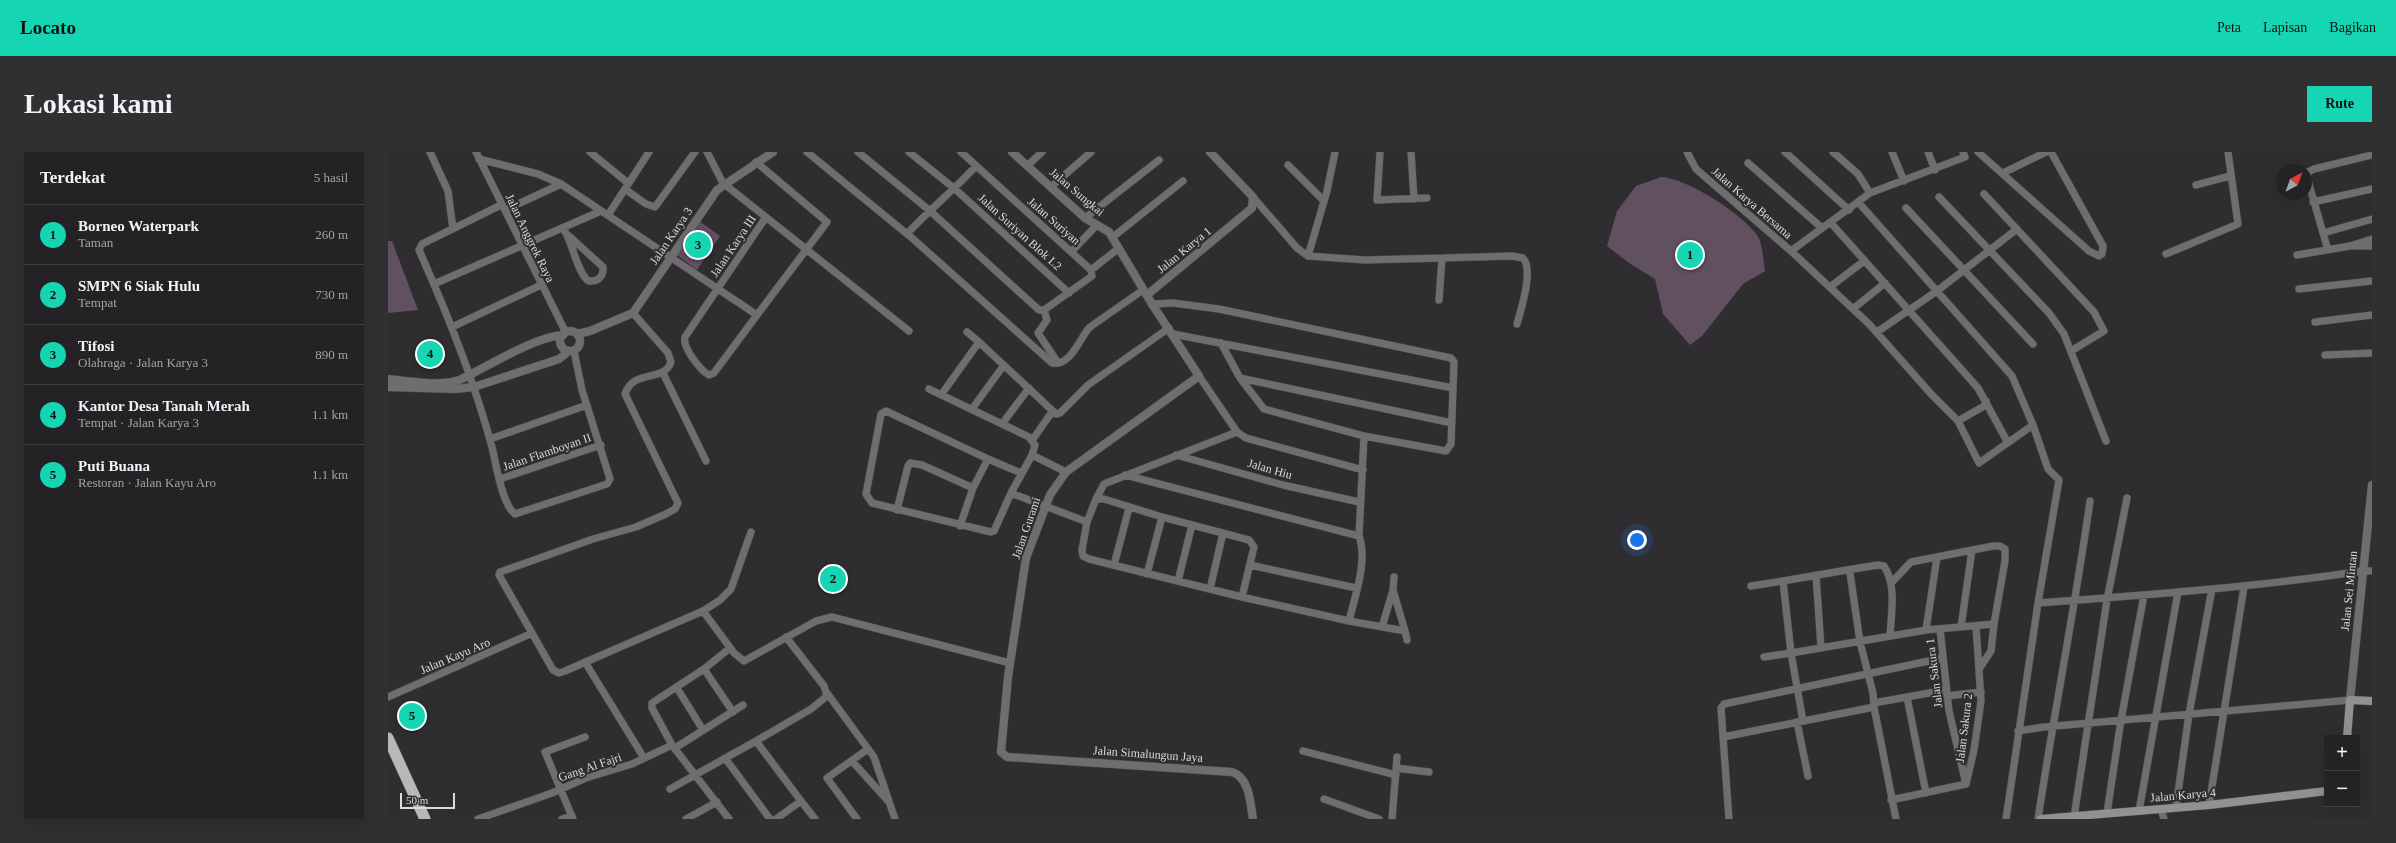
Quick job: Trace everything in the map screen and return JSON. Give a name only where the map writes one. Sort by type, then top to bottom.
[{"type":"highway","points":[[388,738],[425,819]]},
{"type":"main road","points":[[2347,735],[2350,700],[2372,700]]},
{"type":"main road","name":"Jalan Karya 4","points":[[2041,819],[2209,805],[2324,791]]},
{"type":"street","points":[[430,152],[448,191],[453,230]]},
{"type":"street","points":[[590,152],[646,204],[655,207],[695,152]]},
{"type":"street","points":[[434,284],[521,245],[605,213],[627,186],[649,152]]},
{"type":"street","points":[[706,152],[723,183],[909,331]]},
{"type":"street","name":"Jalan Karya 3","points":[[633,313],[671,259],[705,206],[723,183],[773,152]]},
{"type":"street","points":[[807,152],[907,234],[1052,363],[1058,363],[1079,347],[1083,333],[1090,327],[1145,292],[1237,432],[1246,438],[1363,470]]},
{"type":"street","points":[[858,152],[929,210],[1039,310],[1044,310],[1092,276],[1091,270],[1119,248]]},
{"type":"street","name":"Jalan Suriyan Blok L2","points":[[909,152],[955,188],[1069,293]]},
{"type":"street","name":"Jalan Suriyan","points":[[961,152],[1072,251],[1091,270]]},
{"type":"street","name":"Jalan Sungkai","points":[[1012,152],[1085,218],[1096,226],[1104,228],[1113,237],[1145,292]]},
{"type":"street","points":[[1027,166],[1042,152]]},
{"type":"street","points":[[1051,187],[1091,152]]},
{"type":"street","points":[[1210,152],[1253,197],[1297,248],[1308,256],[1365,260],[1512,256],[1523,258],[1527,266],[1526,289],[1517,324]]},
{"type":"street","points":[[1308,256],[1324,201],[1335,152]]},
{"type":"street","points":[[1380,152],[1377,200],[1414,200],[1427,198]]},
{"type":"street","points":[[1411,152],[1414,200]]},
{"type":"street","name":"Jalan Karya Bersama","points":[[1686,152],[1696,169],[1791,251],[1854,308],[1877,332],[1932,395],[1958,421],[1979,463],[2008,442]]},
{"type":"street","points":[[1785,152],[1849,210]]},
{"type":"street","points":[[1833,152],[1858,174],[1870,193]]},
{"type":"street","points":[[1892,152],[1904,181]]},
{"type":"street","points":[[1928,152],[1935,170]]},
{"type":"street","points":[[1791,251],[1859,203],[1870,193],[1935,170],[1964,154],[1978,152],[2088,251],[2099,256],[2102,254],[2103,246],[2051,152]]},
{"type":"street","points":[[2003,173],[2046,152]]},
{"type":"street","points":[[2166,254],[2238,224],[2230,176],[2228,152]]},
{"type":"street","points":[[477,155],[538,174],[561,184],[671,259],[718,288],[757,315],[826,225],[826,219],[756,162]]},
{"type":"street","name":"Jalan Anggrek Raya","points":[[477,155],[564,334]]},
{"type":"street","points":[[2328,250],[2307,176],[2308,172],[2372,155]]},
{"type":"street","points":[[1085,218],[1159,160]]},
{"type":"street","points":[[1748,163],[1822,228]]},
{"type":"street","points":[[1288,165],[1324,201]]},
{"type":"street","points":[[907,234],[929,210],[955,188],[976,166]]},
{"type":"street","points":[[2196,185],[2230,176]]},
{"type":"street","points":[[1113,237],[1183,181]]},
{"type":"street","points":[[561,184],[503,207],[422,244],[419,248],[452,327],[474,387],[509,509],[515,514],[521,514],[607,484],[610,479],[572,351]]},
{"type":"street","points":[[2314,202],[2372,189]]},
{"type":"street","points":[[1984,194],[2094,312],[2102,326],[2104,331],[2071,351]]},
{"type":"street","name":"Jalan Karya 1","points":[[1145,292],[1248,213],[1252,208],[1253,197]]},
{"type":"street","points":[[1939,197],[1990,249],[2049,313],[2064,334],[2106,441]]},
{"type":"street","points":[[1859,203],[2012,376],[2033,424],[2048,469],[2059,480],[2038,603],[2006,819]]},
{"type":"street","points":[[1906,208],[2033,344]]},
{"type":"street","name":"Jalan Karya III","points":[[757,315],[714,373],[707,374],[686,346],[684,340],[766,216]]},
{"type":"street","points":[[2323,233],[2372,219]]},
{"type":"street","points":[[1831,223],[1978,388],[2008,442],[2033,424]]},
{"type":"street","points":[[1072,251],[1096,226]]},
{"type":"street","points":[[563,228],[569,236],[603,267],[602,274],[598,279],[589,281],[583,276],[569,236]]},
{"type":"street","points":[[1877,332],[1937,291],[2017,229]]},
{"type":"street","points":[[2298,256],[2350,246],[2372,238]]},
{"type":"street","points":[[2350,246],[2372,246]]},
{"type":"street","points":[[1439,300],[1442,258]]},
{"type":"street","points":[[1830,287],[1864,261]]},
{"type":"street","points":[[2299,290],[2372,281]]},
{"type":"street","points":[[1854,308],[1885,283]]},
{"type":"street","points":[[452,327],[541,285]]},
{"type":"street","points":[[1152,304],[1173,303],[1219,309],[1444,355],[1453,359],[1451,444],[1446,451],[1364,436],[1264,409],[1240,378],[1221,343]]},
{"type":"street","points":[[1044,310],[1047,320],[1038,333],[1058,363]]},
{"type":"street","points":[[388,379],[429,385],[458,380],[468,374],[548,338],[564,334],[577,334],[590,331],[633,313],[668,353],[671,362],[669,368],[663,372],[635,380],[628,386],[626,394],[676,496],[678,503],[675,509],[636,527],[501,570],[499,575],[530,634],[553,670],[556,672],[565,671],[703,611],[720,600],[731,589],[751,532]]},
{"type":"street","points":[[2315,322],[2372,316]]},
{"type":"street","points":[[388,386],[429,385],[474,387],[559,359],[572,351],[590,331]]},
{"type":"street","points":[[967,332],[1029,388],[1052,412],[1060,413],[1088,385],[1171,331],[1221,343],[1453,388]]},
{"type":"street","points":[[564,334],[561,344],[564,349],[572,351]]},
{"type":"street","points":[[577,334],[580,343]]},
{"type":"street","points":[[941,395],[979,342]]},
{"type":"street","points":[[2325,356],[2372,353]]},
{"type":"street","points":[[972,409],[1004,365]]},
{"type":"street","points":[[663,372],[706,461]]},
{"type":"street","name":"Jalan Gurami","points":[[1007,757],[1001,752],[1000,748],[1010,662],[1026,558],[1045,507],[1060,478],[1066,472],[1199,376]]},
{"type":"street","points":[[1240,378],[1452,422]]},
{"type":"street","points":[[1002,424],[1029,388]]},
{"type":"street","points":[[929,389],[1033,439],[1035,445],[1032,455],[1021,473],[994,531],[985,533],[872,503],[866,494],[883,411],[1021,473]]},
{"type":"street","points":[[1958,421],[1979,409],[1986,401]]},
{"type":"street","points":[[490,439],[588,405]]},
{"type":"street","points":[[1033,439],[1052,412]]},
{"type":"street","points":[[1237,432],[1104,484],[1087,522],[1082,550],[1083,556],[1242,598],[1349,621],[1405,631]]},
{"type":"street","points":[[1349,621],[1356,588],[1362,545],[1359,536],[1359,502],[1363,470],[1364,436]]},
{"type":"street","name":"Jalan Flamboyan II","points":[[500,479],[601,445]]},
{"type":"street","points":[[1032,455],[1066,472]]},
{"type":"street","name":"Jalan Hiu","points":[[1176,455],[1283,485],[1359,502]]},
{"type":"street","points":[[960,526],[973,488],[988,459]]},
{"type":"street","points":[[897,510],[910,463],[922,465],[973,488]]},
{"type":"street","points":[[1125,475],[1359,536]]},
{"type":"street","name":"Jalan Sei Mintan","points":[[2350,700],[2372,485]]},
{"type":"street","points":[[1011,493],[1087,522]]},
{"type":"street","points":[[2074,817],[2087,723],[2107,600],[2127,498]]},
{"type":"street","points":[[1096,499],[1104,499],[1129,508],[1223,533],[1252,543],[1254,547],[1242,598]]},
{"type":"street","points":[[2038,819],[2052,726],[2076,600],[2090,501]]},
{"type":"street","points":[[1114,565],[1129,508]]},
{"type":"street","points":[[1147,574],[1162,517]]},
{"type":"street","points":[[1178,581],[1192,525]]},
{"type":"street","points":[[1210,590],[1223,533]]},
{"type":"street","points":[[1892,582],[1911,562],[2000,546],[2005,549],[2005,561],[1991,651],[1979,669]]},
{"type":"street","points":[[1961,626],[1972,550]]},
{"type":"street","points":[[1926,630],[1937,557]]},
{"type":"street","points":[[1250,565],[1356,588]]},
{"type":"street","points":[[1751,586],[1878,565],[1884,566],[1892,582],[1890,636]]},
{"type":"street","points":[[1847,570],[1850,573],[1860,642],[1868,674],[1891,800],[1896,819]]},
{"type":"street","points":[[2038,603],[2076,600],[2107,600],[2144,595],[2244,587],[2363,571],[2372,572]]},
{"type":"street","points":[[1816,575],[1821,648]]},
{"type":"street","points":[[1382,627],[1393,590],[1394,577]]},
{"type":"street","points":[[1783,581],[1791,653],[1798,687],[1800,721],[1808,776]]},
{"type":"street","points":[[2209,805],[2244,587]]},
{"type":"street","points":[[2176,807],[2189,714],[2212,589]]},
{"type":"street","points":[[1393,590],[1407,640]]},
{"type":"street","points":[[2139,811],[2178,592]]},
{"type":"street","points":[[2107,813],[2121,720],[2144,595]]},
{"type":"street","points":[[703,611],[739,659],[746,662],[786,637],[816,621],[832,617],[1010,662]]},
{"type":"street","points":[[1764,657],[1926,630],[1994,624]]},
{"type":"street","name":"Jalan Sakura 2","points":[[1966,784],[1974,750],[1981,692],[1976,626]]},
{"type":"street","name":"Jalan Sakura 1","points":[[1940,629],[1947,693],[1966,784]]},
{"type":"street","name":"Jalan Kayu Aro","points":[[388,697],[530,634]]},
{"type":"street","points":[[786,637],[824,686],[827,693],[874,757],[895,819]]},
{"type":"street","points":[[729,819],[674,747],[651,705],[656,699],[677,688],[730,648]]},
{"type":"street","points":[[1729,819],[1722,705],[1798,687],[1944,658]]},
{"type":"street","points":[[585,662],[644,758]]},
{"type":"street","points":[[704,669],[733,712]]},
{"type":"street","points":[[677,688],[703,730]]},
{"type":"street","points":[[1723,737],[1907,697],[1947,693],[1981,692]]},
{"type":"street","points":[[670,790],[811,709],[824,698],[827,693]]},
{"type":"street","points":[[1907,697],[1926,793]]},
{"type":"street","points":[[2018,731],[2052,726],[2350,700]]},
{"type":"street","name":"Gang Al Fajri","points":[[478,819],[493,817],[586,778],[632,764],[674,747],[743,705]]},
{"type":"street","points":[[562,819],[573,817],[545,752],[585,737]]},
{"type":"street","points":[[756,740],[815,819]]},
{"type":"street","points":[[857,819],[827,778],[868,749]]},
{"type":"street","points":[[1303,751],[1396,772],[1429,772]]},
{"type":"street","name":"Jalan Simalungun Jaya","points":[[1007,757],[1232,772],[1242,778],[1247,787],[1253,819]]},
{"type":"street","points":[[1392,819],[1396,757]]},
{"type":"street","points":[[725,758],[770,819]]},
{"type":"street","points":[[852,760],[890,803]]},
{"type":"street","points":[[1891,800],[1966,784]]},
{"type":"street","points":[[1324,799],[1379,819]]},
{"type":"street","points":[[776,819],[802,800]]},
{"type":"street","points":[[686,819],[717,802]]},
{"type":"street","points":[[2161,809],[2164,819]]},
{"type":"shaded area","points":[[1661,177],[1685,183],[1726,207],[1749,226],[1759,238],[1762,247],[1765,271],[1743,284],[1702,336],[1690,345],[1663,314],[1655,279],[1629,263],[1607,246],[1617,211],[1636,186]]},
{"type":"shaded area","points":[[698,220],[720,236],[697,270],[677,255]]},
{"type":"shaded area","points":[[388,241],[392,241],[418,310],[388,313]]},
{"type":"place","name":"Tifosi","points":[[698,245]]},
{"type":"place","name":"Borneo Waterpark","points":[[1690,255]]},
{"type":"place","name":"Kantor Desa Tanah Merah","points":[[430,354]]},
{"type":"place","name":"SMPN 6 Siak Hulu","points":[[833,579]]},
{"type":"place","name":"Puti Buana","points":[[412,716]]}]
